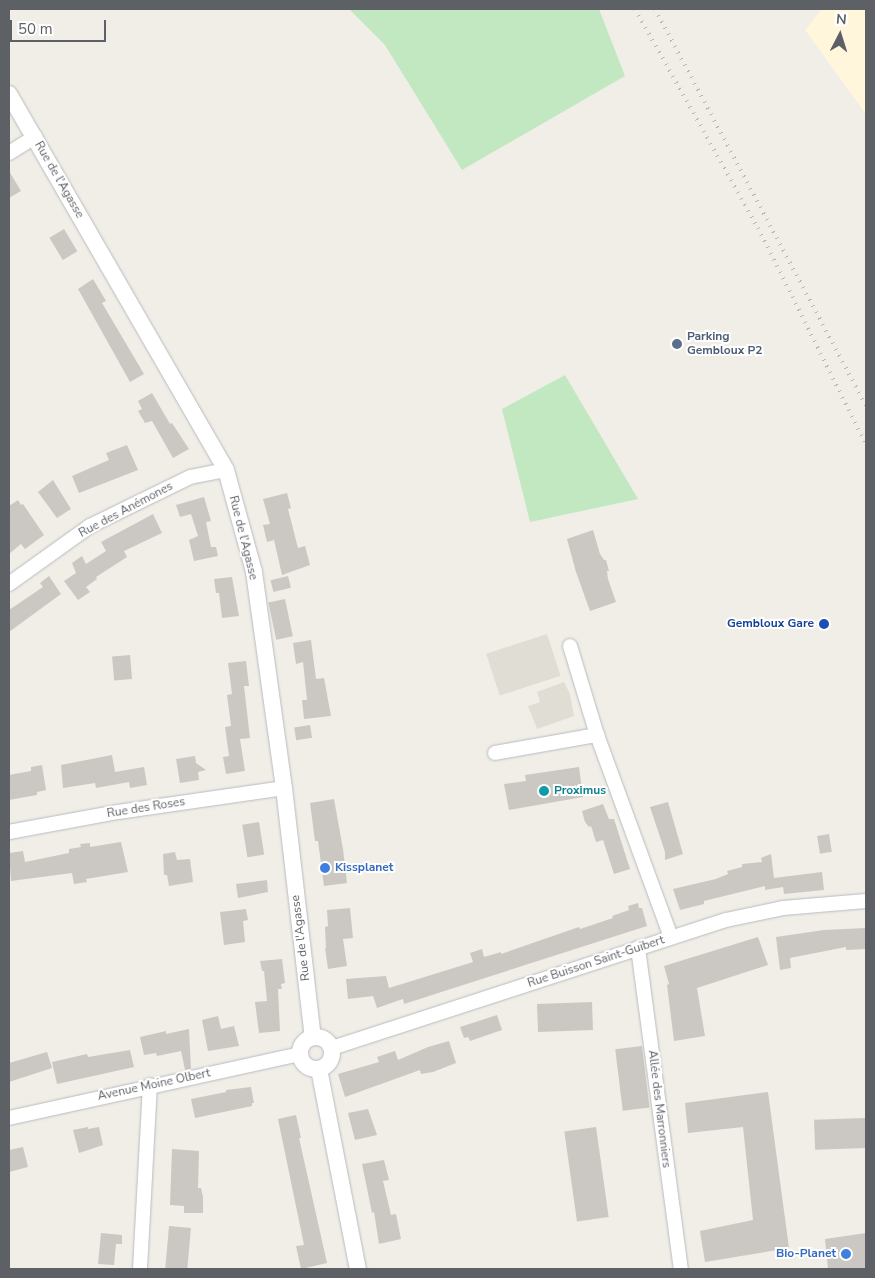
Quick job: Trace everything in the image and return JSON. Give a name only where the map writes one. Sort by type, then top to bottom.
[{"type":"street","name":"Rue de l'Agasse","points":[[9,94],[226,470],[254,572],[284,788],[313,1038]]},
{"type":"street","points":[[9,153],[35,137]]},
{"type":"street","name":"Rue des Anémones","points":[[9,584],[90,526],[190,477],[226,470]]},
{"type":"street","points":[[570,646],[597,735],[671,937]]},
{"type":"street","points":[[495,753],[597,735]]},
{"type":"street","name":"Rue des Roses","points":[[9,832],[118,812],[284,788]]},
{"type":"street","name":"Rue Buisson Saint-Guibert","points":[[332,1048],[671,937],[754,913],[812,905],[866,901]]},
{"type":"street","name":"Allée des Marronniers","points":[[638,948],[681,1269]]},
{"type":"street","points":[[313,1038],[322,1038],[332,1048],[331,1059],[324,1067],[319,1069],[313,1069],[304,1064],[300,1054],[302,1045],[313,1038]]},
{"type":"street","name":"Avenue Moine Olbert","points":[[9,1118],[150,1085],[300,1054]]},
{"type":"street","points":[[319,1069],[358,1269]]},
{"type":"street","points":[[140,1269],[150,1085]]},
{"type":"shaded area","points":[[822,9],[866,9],[866,114],[805,30]]},
{"type":"shaded area","points":[[547,634],[561,676],[500,696],[486,654]]},
{"type":"shaded area","points":[[564,682],[570,694],[574,716],[537,729],[528,706],[540,702],[537,692]]},
{"type":"green space","points":[[349,9],[599,9],[625,76],[462,170],[385,45]]},
{"type":"green space","points":[[565,375],[638,499],[530,522],[502,409]]},
{"type":"building","points":[[9,171],[21,191],[9,198]]},
{"type":"building","points":[[64,229],[77,251],[63,260],[49,238]]},
{"type":"building","points":[[93,279],[106,301],[102,303],[144,374],[130,382],[78,289]]},
{"type":"building","points":[[152,393],[170,424],[172,423],[189,449],[173,458],[152,421],[145,423],[138,411],[142,409],[138,401]]},
{"type":"building","points":[[127,445],[138,470],[79,493],[72,476],[109,460],[106,453]]},
{"type":"building","points":[[53,480],[71,509],[57,518],[38,492]]},
{"type":"building","points":[[287,493],[291,508],[288,509],[298,548],[305,546],[310,565],[282,575],[274,540],[267,542],[263,525],[270,524],[263,499]]},
{"type":"building","points":[[204,497],[211,521],[206,522],[211,547],[216,547],[218,556],[194,561],[189,540],[198,536],[191,514],[180,517],[176,505]]},
{"type":"building","points":[[18,500],[21,505],[23,504],[44,535],[25,549],[21,544],[9,554],[9,506]]},
{"type":"building","points":[[153,514],[162,533],[124,551],[127,557],[96,577],[97,579],[86,587],[90,592],[78,600],[64,581],[76,573],[72,563],[82,556],[86,564],[106,551],[101,542]]},
{"type":"building","points":[[593,530],[600,554],[606,560],[609,571],[607,571],[608,579],[616,602],[590,611],[567,539]]},
{"type":"building","points":[[49,576],[61,594],[9,632],[9,610],[43,587],[40,583]]},
{"type":"building","points":[[288,576],[291,588],[273,592],[271,580]]},
{"type":"building","points":[[232,577],[239,616],[222,618],[219,593],[216,593],[214,579]]},
{"type":"building","points":[[285,599],[293,636],[276,640],[268,603]]},
{"type":"building","points":[[311,640],[316,679],[324,678],[331,716],[304,719],[302,700],[307,700],[303,662],[296,664],[293,643]]},
{"type":"building","points":[[130,655],[132,679],[114,680],[112,657]]},
{"type":"building","points":[[246,661],[249,686],[244,686],[250,738],[240,739],[245,771],[226,774],[223,757],[229,756],[225,727],[231,726],[227,695],[232,694],[228,663]]},
{"type":"building","points":[[310,725],[312,738],[296,740],[294,728]]},
{"type":"building","points":[[112,755],[115,772],[144,767],[147,785],[130,788],[129,782],[96,788],[95,783],[63,788],[61,765]]},
{"type":"building","points":[[195,756],[196,763],[206,770],[198,772],[199,780],[180,783],[176,759]]},
{"type":"building","points":[[42,765],[46,790],[37,792],[37,795],[9,800],[9,775],[31,771],[31,767]]},
{"type":"building","name":"Proximus","points":[[579,767],[583,797],[509,810],[504,784],[526,781],[525,775]]},
{"type":"building","points":[[334,799],[347,883],[324,886],[318,841],[315,841],[310,803]]},
{"type":"building","points":[[668,802],[683,854],[665,860],[665,852],[650,807]]},
{"type":"building","points":[[603,804],[609,819],[614,819],[630,869],[614,874],[603,840],[596,842],[591,826],[589,827],[585,822],[582,811]]},
{"type":"building","points":[[259,822],[264,855],[247,857],[242,825]]},
{"type":"building","points":[[829,834],[832,852],[820,854],[817,836]]},
{"type":"building","points":[[121,842],[128,872],[86,879],[87,882],[74,884],[72,873],[11,881],[9,853],[23,851],[25,862],[69,853],[69,849],[81,847],[80,844],[90,843],[90,847]]},
{"type":"building","points":[[175,852],[177,860],[190,859],[193,882],[169,886],[167,875],[164,875],[163,854]]},
{"type":"building","points":[[771,854],[774,878],[822,872],[824,890],[784,894],[783,887],[765,890],[765,886],[704,901],[704,904],[680,910],[673,889],[716,879],[728,874],[727,871],[742,867],[742,864],[762,862],[761,858]]},
{"type":"building","points":[[267,880],[268,892],[238,898],[236,884]]},
{"type":"building","points":[[638,903],[639,908],[642,908],[647,926],[404,1004],[403,999],[377,1008],[373,996],[348,999],[346,979],[386,976],[389,988],[473,962],[470,953],[482,949],[484,957],[501,952],[501,954],[579,927],[580,929],[613,918],[612,916],[629,910],[628,906]]},
{"type":"building","points":[[350,908],[353,938],[343,939],[347,966],[328,969],[325,948],[325,927],[328,926],[327,910]]},
{"type":"building","points":[[246,909],[248,920],[243,921],[245,942],[224,945],[220,912]]},
{"type":"building","points":[[866,928],[866,949],[846,950],[846,947],[790,958],[791,968],[780,970],[776,937],[824,930]]},
{"type":"building","points":[[758,937],[768,965],[697,988],[705,1036],[674,1041],[667,985],[669,984],[664,966]]},
{"type":"building","points":[[282,959],[285,983],[281,984],[282,989],[278,989],[280,1031],[259,1033],[255,1002],[267,1001],[264,971],[262,971],[260,961]]},
{"type":"building","points":[[592,1002],[593,1030],[538,1032],[537,1004]]},
{"type":"building","points":[[497,1015],[502,1030],[470,1041],[468,1037],[464,1038],[460,1027]]},
{"type":"building","points":[[218,1016],[221,1029],[234,1026],[239,1046],[208,1051],[202,1020]]},
{"type":"building","points":[[189,1029],[191,1069],[185,1070],[181,1051],[157,1056],[156,1053],[144,1055],[140,1037],[166,1031],[166,1034]]},
{"type":"building","points":[[449,1041],[456,1063],[433,1072],[421,1074],[420,1070],[345,1097],[338,1074],[379,1062],[377,1057],[395,1051],[398,1060],[428,1047]]},
{"type":"building","points":[[642,1046],[650,1108],[623,1111],[615,1049]]},
{"type":"building","points":[[130,1050],[134,1067],[57,1084],[52,1062],[87,1054],[88,1057]]},
{"type":"building","points":[[47,1052],[52,1068],[9,1082],[9,1063]]},
{"type":"building","points":[[251,1087],[254,1103],[252,1103],[252,1106],[195,1118],[191,1099],[226,1092],[226,1090]]},
{"type":"building","points":[[768,1092],[789,1248],[705,1262],[700,1231],[753,1220],[743,1127],[688,1133],[685,1103]]},
{"type":"building","points":[[368,1109],[377,1135],[355,1140],[348,1113]]},
{"type":"building","points":[[296,1115],[301,1138],[299,1138],[327,1263],[301,1269],[296,1246],[304,1245],[278,1119]]},
{"type":"building","points":[[865,1118],[866,1148],[815,1150],[814,1120]]},
{"type":"building","points":[[88,1127],[88,1129],[99,1127],[103,1145],[79,1153],[73,1130]]},
{"type":"building","points":[[596,1127],[609,1217],[577,1222],[564,1131]]},
{"type":"building","points":[[23,1147],[28,1167],[9,1172],[9,1150]]},
{"type":"building","points":[[172,1149],[199,1151],[198,1188],[201,1188],[203,1197],[203,1213],[184,1213],[184,1206],[170,1205]]},
{"type":"building","points":[[384,1160],[389,1180],[383,1181],[391,1215],[396,1214],[401,1239],[379,1244],[374,1212],[372,1213],[362,1164]]},
{"type":"building","points":[[169,1226],[191,1228],[187,1269],[165,1269]]},
{"type":"building","points":[[101,1233],[122,1235],[122,1244],[116,1244],[114,1265],[98,1264]]},
{"type":"building","name":"Bio-Planet","points":[[866,1233],[866,1269],[828,1269],[825,1239]]},
{"type":"railway","points":[[635,9],[758,228],[866,445]]},
{"type":"railway","points":[[655,9],[866,406]]},
{"type":"place","name":"Parking Gembloux P2","points":[[677,344]]},
{"type":"place","name":"Gembloux Gare","points":[[824,624]]},
{"type":"place","name":"Proximus","points":[[544,791]]},
{"type":"place","name":"Kissplanet","points":[[325,868]]},
{"type":"place","name":"Bio-Planet","points":[[846,1254]]}]
